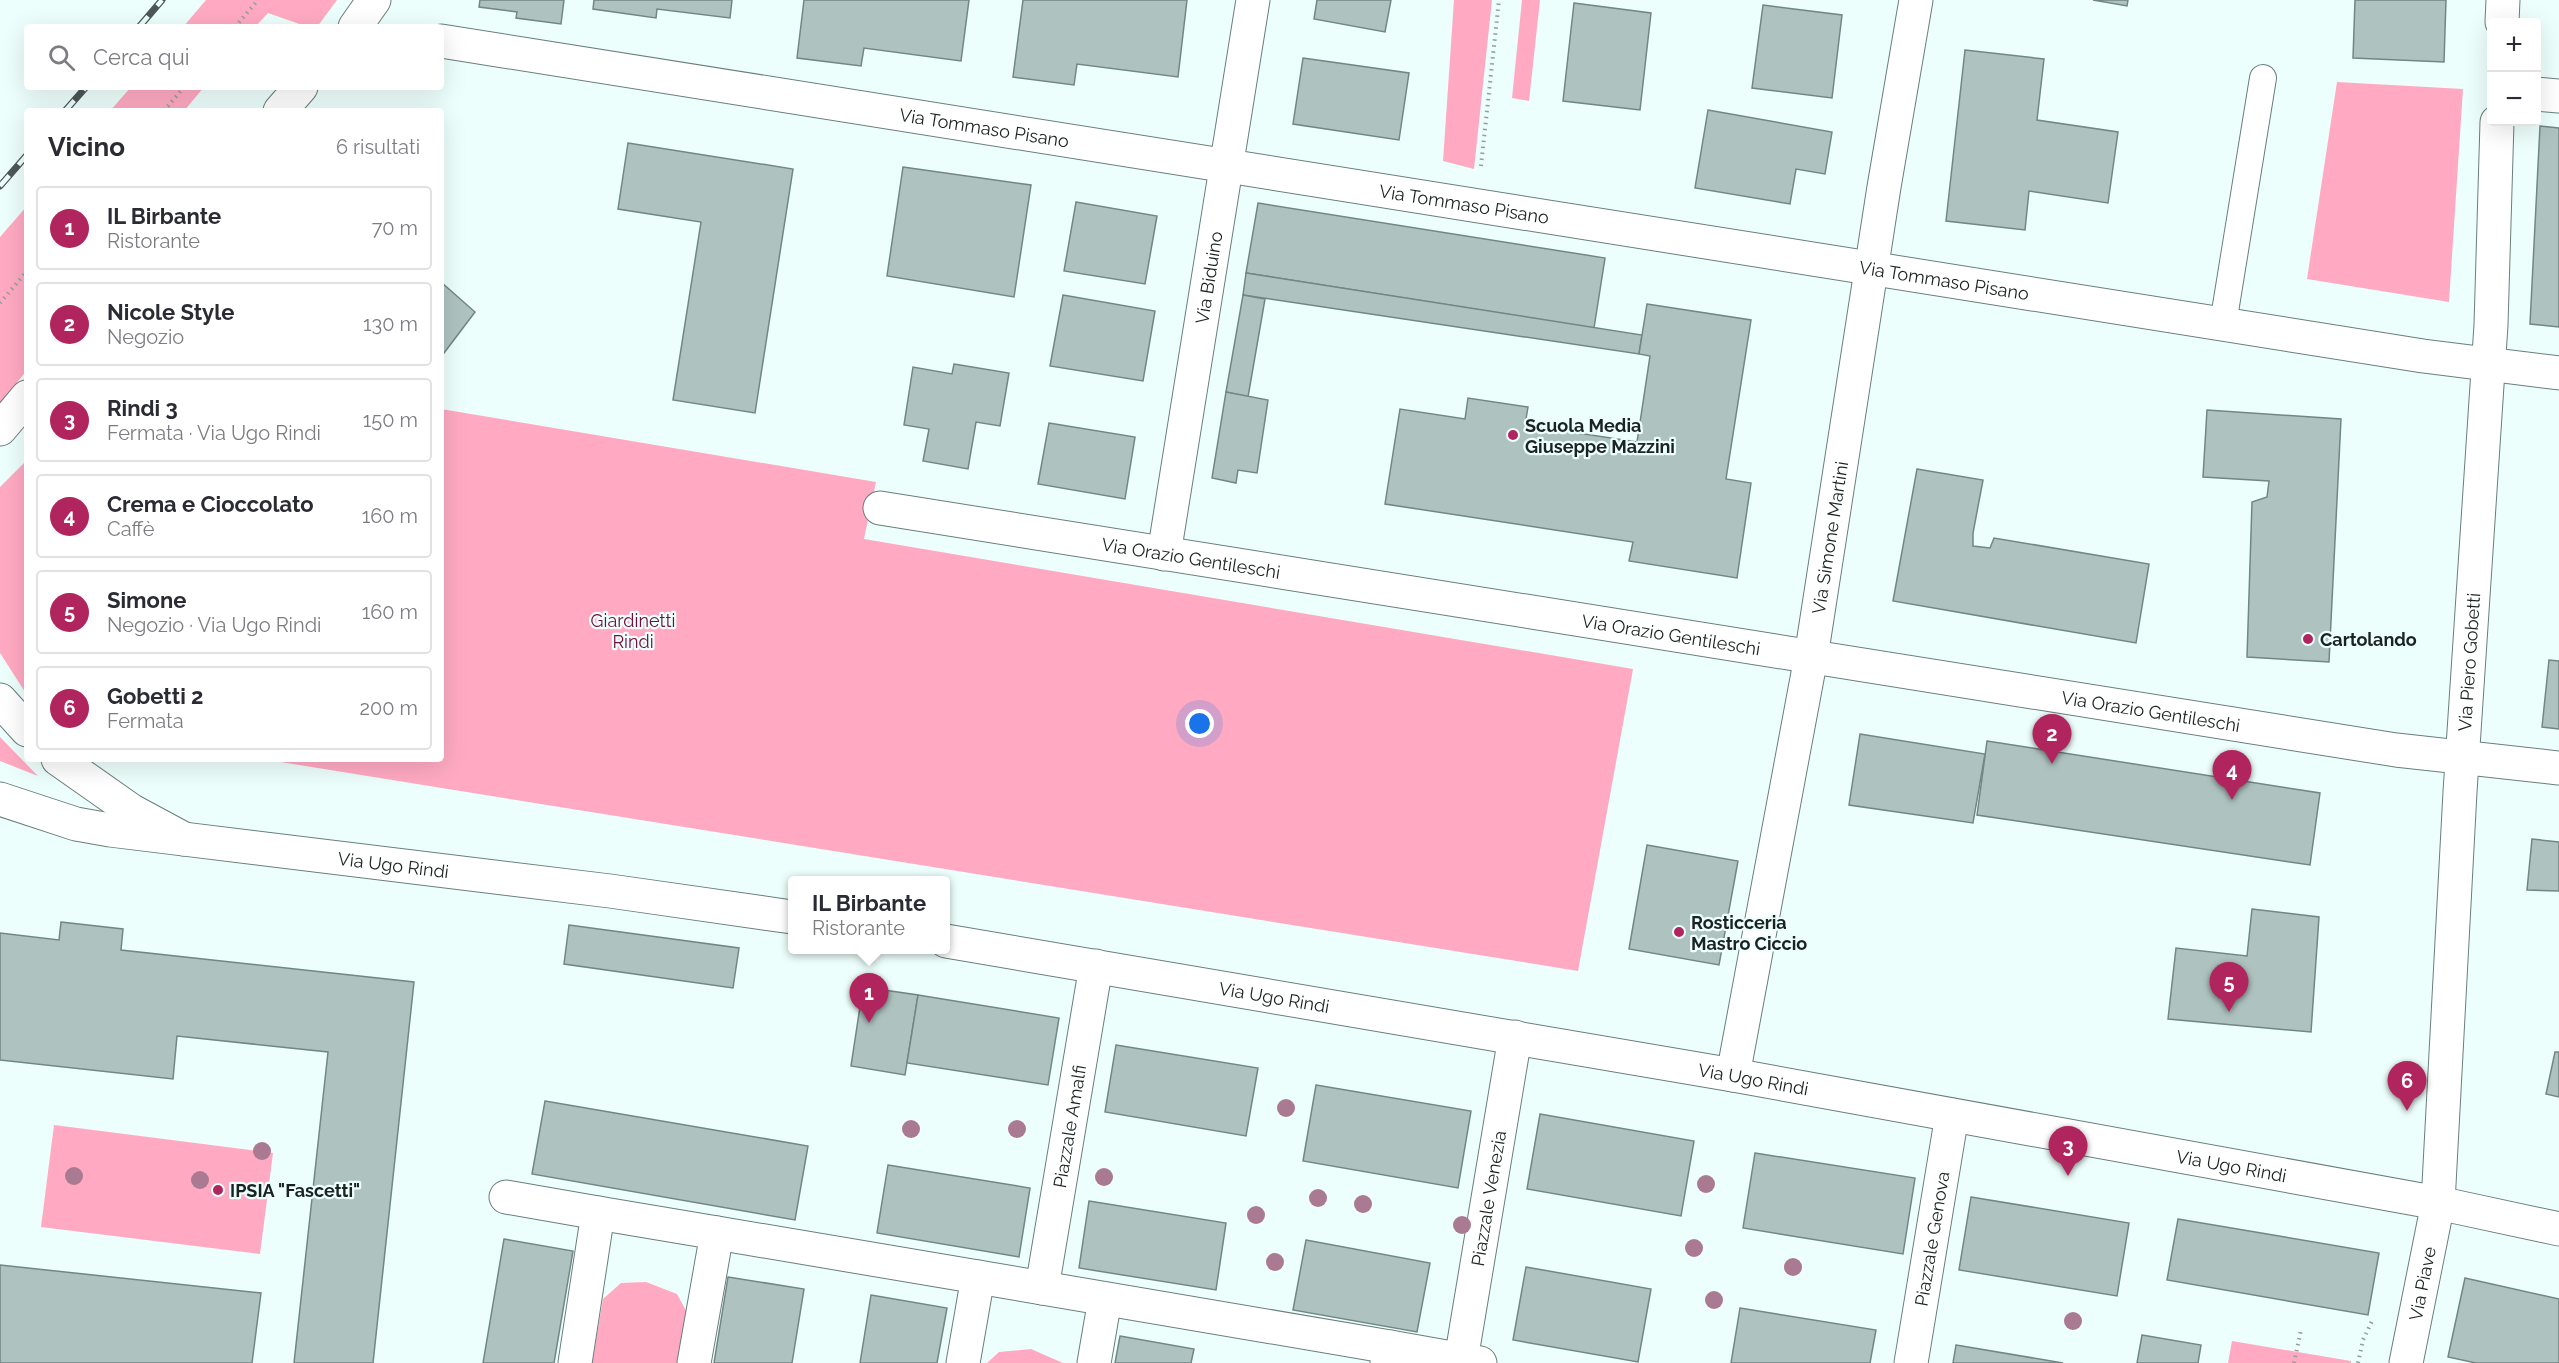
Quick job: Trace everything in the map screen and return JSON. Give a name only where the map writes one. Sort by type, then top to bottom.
[{"type":"street","points":[[357,24],[374,0]]},
{"type":"street","name":"Via Biduino","points":[[1164,554],[1253,0]]},
{"type":"street","name":"Via Simone Martini","points":[[1733,1075],[1811,657],[1871,268],[1916,0]]},
{"type":"street","points":[[2502,18],[2503,0]]},
{"type":"street","name":"Via Tommaso Pisano","points":[[444,41],[2223,324],[2559,373]]},
{"type":"street","points":[[283,108],[298,90]]},
{"type":"street","points":[[2541,94],[2559,96]]},
{"type":"street","name":"Via Piero Gobetti","points":[[2438,1203],[2462,759],[2489,364],[2498,126]]},
{"type":"street","points":[[0,429],[24,401]]},
{"type":"street","name":"Via Orazio Gentileschi","points":[[880,508],[2462,759],[2559,768]]},
{"type":"street","points":[[0,700],[24,727]]},
{"type":"street","points":[[62,762],[132,811],[186,840]]},
{"type":"street","name":"Via Ugo Rindi","points":[[0,799],[76,824],[186,840],[610,891],[788,916]]},
{"type":"street","name":"Via Ugo Rindi","points":[[950,942],[1733,1075],[2438,1203],[2559,1229]]},
{"type":"street","name":"Piazzale Amalfi","points":[[1042,1288],[1096,966]]},
{"type":"street","name":"Piazzale Venezia","points":[[1105,1299],[1389,1355],[1470,1361],[1515,1037]]},
{"type":"street","name":"Piazzale Genova","points":[[1911,1363],[1952,1115]]},
{"type":"street","points":[[506,1197],[1105,1299],[1094,1363]]},
{"type":"street","name":"Via Piave","points":[[2406,1363],[2438,1203]]},
{"type":"street","points":[[575,1363],[598,1213]]},
{"type":"street","points":[[694,1363],[717,1233]]},
{"type":"street","points":[[963,1363],[978,1277]]},
{"type":"lane","points":[[2223,324],[2263,78]]},
{"type":"path","points":[[238,24],[258,0]]},
{"type":"path","points":[[1480,168],[1499,0]]},
{"type":"path","points":[[166,108],[182,90]]},
{"type":"path","points":[[0,303],[24,275]]},
{"type":"path","points":[[2294,1363],[2301,1330]]},
{"type":"green space","points":[[206,0],[337,0],[319,24],[299,24],[268,13],[258,24],[186,24]]},
{"type":"green space","points":[[1454,0],[1492,0],[1474,169],[1443,161]]},
{"type":"green space","points":[[1522,0],[1540,0],[1529,101],[1512,98]]},
{"type":"green space","points":[[2337,82],[2463,89],[2449,302],[2307,279]]},
{"type":"green space","points":[[128,90],[202,90],[186,108],[113,108]]},
{"type":"green space","points":[[24,209],[24,374],[0,404],[0,237]]},
{"type":"green space","name":"Giardinetti Rindi","points":[[444,410],[876,482],[864,539],[1633,669],[1578,971],[281,762],[444,762]]},
{"type":"green space","points":[[24,463],[24,690],[0,653],[0,487]]},
{"type":"green space","points":[[0,737],[38,776],[0,761]]},
{"type":"green space","points":[[54,1125],[273,1153],[260,1254],[41,1227]]},
{"type":"green space","points":[[646,1282],[677,1294],[689,1316],[680,1363],[592,1363],[603,1299],[621,1283]]},
{"type":"green space","points":[[2232,1341],[2351,1361],[2351,1363],[2228,1363]]},
{"type":"green space","points":[[1031,1349],[1063,1363],[987,1363],[999,1352]]},
{"type":"building","points":[[480,0],[564,0],[561,24],[516,18],[517,12],[479,7]]},
{"type":"building","points":[[594,0],[732,0],[730,18],[657,9],[656,18],[593,9]]},
{"type":"building","points":[[804,0],[969,0],[961,61],[864,48],[861,66],[797,58]]},
{"type":"building","points":[[1023,0],[1187,0],[1178,77],[1077,64],[1074,85],[1013,77]]},
{"type":"building","points":[[1317,0],[1391,0],[1385,32],[1314,19]]},
{"type":"building","points":[[2093,0],[2128,0],[2127,6]]},
{"type":"building","points":[[2355,0],[2446,0],[2444,62],[2353,58]]},
{"type":"building","points":[[1574,3],[1651,13],[1640,110],[1563,101]]},
{"type":"building","points":[[1763,5],[1842,15],[1832,98],[1752,88]]},
{"type":"building","points":[[1965,50],[2044,59],[2037,120],[2118,132],[2108,203],[2029,191],[2025,230],[1946,221]]},
{"type":"building","points":[[1303,58],[1409,73],[1399,140],[1293,124]]},
{"type":"building","points":[[1708,110],[1832,132],[1825,174],[1796,169],[1790,204],[1695,188]]},
{"type":"building","points":[[2540,126],[2559,128],[2559,327],[2530,324]]},
{"type":"building","points":[[628,143],[793,169],[755,413],[673,400],[701,222],[618,209]]},
{"type":"building","points":[[903,167],[1031,185],[1014,297],[887,276]]},
{"type":"building","points":[[1076,202],[1157,216],[1145,284],[1064,271]]},
{"type":"building","points":[[1258,203],[1605,258],[1594,328],[1246,273]]},
{"type":"building","points":[[1246,273],[1642,335],[1639,354],[1243,295]]},
{"type":"building","points":[[444,285],[475,312],[444,353]]},
{"type":"building","points":[[1063,295],[1155,311],[1143,381],[1050,366]]},
{"type":"building","points":[[1243,295],[1265,299],[1248,397],[1226,392]]},
{"type":"building","points":[[1647,304],[1751,320],[1726,479],[1751,483],[1737,578],[1629,561],[1633,542],[1385,504],[1400,409],[1465,419],[1468,398],[1528,407],[1525,425],[1637,442],[1650,356],[1639,354]]},
{"type":"building","points":[[954,364],[1009,373],[1000,426],[976,422],[968,469],[923,461],[929,429],[904,425],[913,367],[952,374]]},
{"type":"building","points":[[1226,392],[1268,400],[1257,473],[1238,470],[1236,483],[1212,478]]},
{"type":"building","points":[[2207,410],[2341,419],[2329,662],[2247,657],[2252,502],[2267,497],[2269,481],[2203,477]]},
{"type":"building","points":[[1049,423],[1135,437],[1125,499],[1038,484]]},
{"type":"building","points":[[1917,469],[1983,480],[1973,533],[1973,546],[1990,548],[1994,538],[2149,564],[2136,643],[1893,601]]},
{"type":"building","points":[[2549,660],[2559,661],[2559,729],[2542,727]]},
{"type":"building","points":[[1860,734],[1985,754],[1973,823],[1849,805]]},
{"type":"building","points":[[1987,741],[2320,793],[2310,865],[1977,815]]},
{"type":"building","points":[[2532,839],[2559,842],[2559,891],[2527,890]]},
{"type":"building","points":[[1647,845],[1738,861],[1719,965],[1629,949]]},
{"type":"building","points":[[2252,909],[2319,917],[2311,1032],[2168,1019],[2176,948],[2247,956]]},
{"type":"building","points":[[61,922],[123,929],[121,950],[414,982],[373,1363],[294,1363],[328,1052],[177,1036],[173,1079],[0,1060],[0,933],[59,940]]},
{"type":"building","points":[[569,925],[739,948],[733,988],[564,964]]},
{"type":"building","points":[[863,987],[918,995],[905,1075],[851,1066]]},
{"type":"building","points":[[918,995],[1059,1018],[1048,1085],[907,1063]]},
{"type":"building","points":[[1116,1045],[1258,1068],[1246,1136],[1105,1112]]},
{"type":"building","points":[[2555,1052],[2559,1052],[2559,1097],[2546,1094]]},
{"type":"building","points":[[1316,1085],[1471,1111],[1458,1188],[1303,1161]]},
{"type":"building","points":[[545,1101],[808,1146],[795,1220],[532,1174]]},
{"type":"building","points":[[1540,1114],[1694,1141],[1681,1216],[1527,1189]]},
{"type":"building","points":[[1755,1153],[1915,1178],[1903,1254],[1743,1228]]},
{"type":"building","points":[[888,1165],[1030,1188],[1019,1257],[877,1233]]},
{"type":"building","points":[[1971,1197],[2129,1223],[2117,1296],[1959,1270]]},
{"type":"building","points":[[1089,1201],[1226,1223],[1216,1290],[1079,1268]]},
{"type":"building","points":[[2178,1219],[2379,1253],[2368,1315],[2167,1280]]},
{"type":"building","points":[[504,1239],[573,1251],[554,1363],[483,1363]]},
{"type":"building","points":[[1306,1240],[1430,1263],[1417,1332],[1293,1310]]},
{"type":"building","points":[[0,1265],[261,1293],[252,1363],[0,1363]]},
{"type":"building","points":[[1526,1267],[1651,1289],[1638,1362],[1513,1340]]},
{"type":"building","points":[[728,1277],[804,1289],[792,1363],[714,1363]]},
{"type":"building","points":[[2465,1278],[2559,1299],[2559,1363],[2476,1363],[2448,1357]]},
{"type":"building","points":[[871,1295],[947,1308],[937,1363],[860,1363]]},
{"type":"building","points":[[1740,1308],[1876,1330],[1870,1363],[1731,1363]]},
{"type":"building","points":[[2142,1335],[2201,1345],[2198,1363],[2137,1363]]},
{"type":"building","points":[[1120,1336],[1194,1349],[1191,1363],[1115,1363]]},
{"type":"building","points":[[1956,1345],[2063,1363],[1953,1363]]},
{"type":"railway","points":[[142,24],[162,0]]},
{"type":"railway","points":[[68,108],[83,90]]},
{"type":"railway","points":[[0,186],[24,158]]},
{"type":"place","name":"Scuola Media Giuseppe Mazzini","points":[[1513,435]]},
{"type":"place","name":"Cartolando","points":[[2308,639]]},
{"type":"place","name":"Nicole Style","points":[[2052,764]]},
{"type":"place","name":"Crema e Cioccolato","points":[[2232,800]]},
{"type":"place","name":"Rosticceria Mastro Ciccio","points":[[1679,932]]},
{"type":"place","name":"Simone","points":[[2229,1012]]},
{"type":"place","name":"IL Birbante","points":[[869,1023]]},
{"type":"place","name":"Gobetti 2","points":[[2407,1111]]},
{"type":"place","name":"Rindi 3","points":[[2068,1176]]},
{"type":"place","name":"IPSIA \"Fascetti\"","points":[[218,1190]]}]
